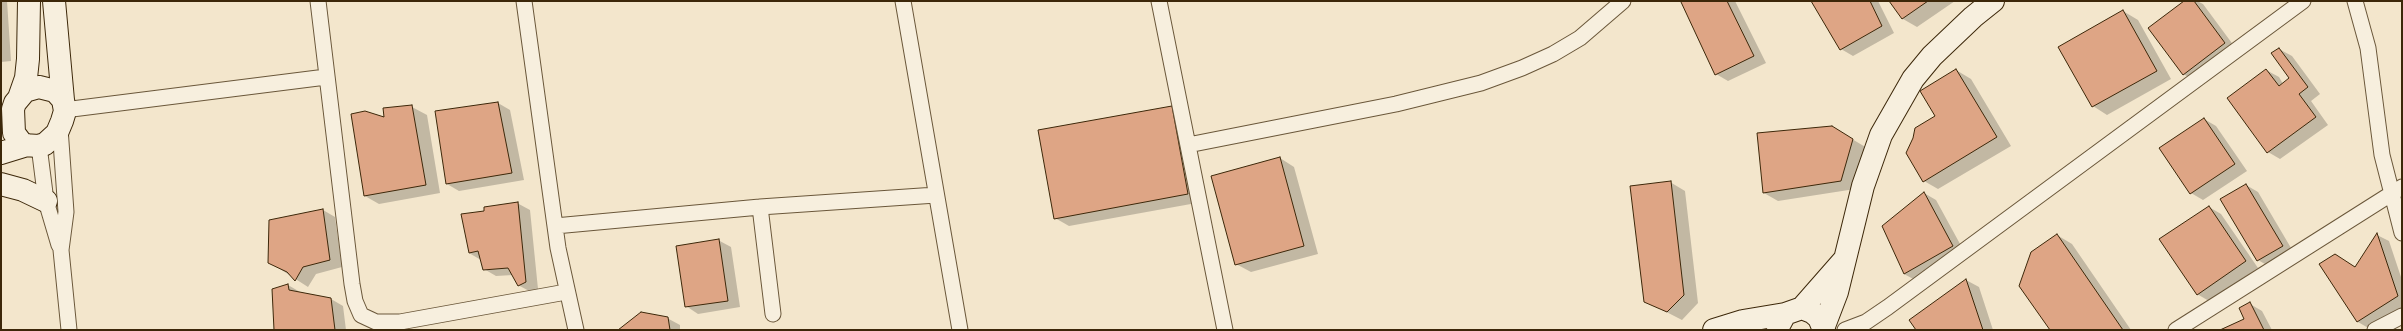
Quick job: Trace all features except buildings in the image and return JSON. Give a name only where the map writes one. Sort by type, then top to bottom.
[{"type":"street","points":[[29,1],[28,59],[26,78],[11,104],[14,133],[17,139],[33,146]]},
{"type":"street","points":[[54,1],[62,112],[66,212],[61,250]]},
{"type":"street","points":[[318,1],[354,301],[361,315],[376,322],[400,322],[566,292]]},
{"type":"street","points":[[524,1],[555,226],[566,292],[576,330]]},
{"type":"street","points":[[903,1],[960,330]]},
{"type":"street","points":[[1158,1],[1225,330]]},
{"type":"street","points":[[1188,145],[1396,104],[1481,82],[1522,68],[1553,54],[1580,38],[1623,1]]},
{"type":"street","points":[[1824,328],[1838,292],[1856,212],[1871,159],[1895,108],[1913,79],[1932,56],[1992,1]]},
{"type":"street","points":[[1845,330],[1866,322],[1888,307],[2303,1]]},
{"type":"street","points":[[2355,1],[2368,48],[2382,155],[2396,191],[2402,233]]},
{"type":"street","points":[[62,112],[326,77]]},
{"type":"street","points":[[1,153],[33,146],[51,139],[62,112],[55,91],[39,87],[32,88],[11,104]]},
{"type":"street","points":[[33,146],[46,201],[61,250],[69,330]]},
{"type":"street","points":[[1,184],[23,190],[46,201]]},
{"type":"street","points":[[2176,330],[2396,191]]},
{"type":"street","points":[[555,226],[760,207],[936,195]]},
{"type":"street","points":[[760,207],[773,314]]},
{"type":"street","points":[[1788,318],[1846,258]]},
{"type":"street","points":[[1714,330],[1743,321],[1788,318],[1812,312],[1824,328]]},
{"type":"street","points":[[2375,330],[2402,316]]}]
